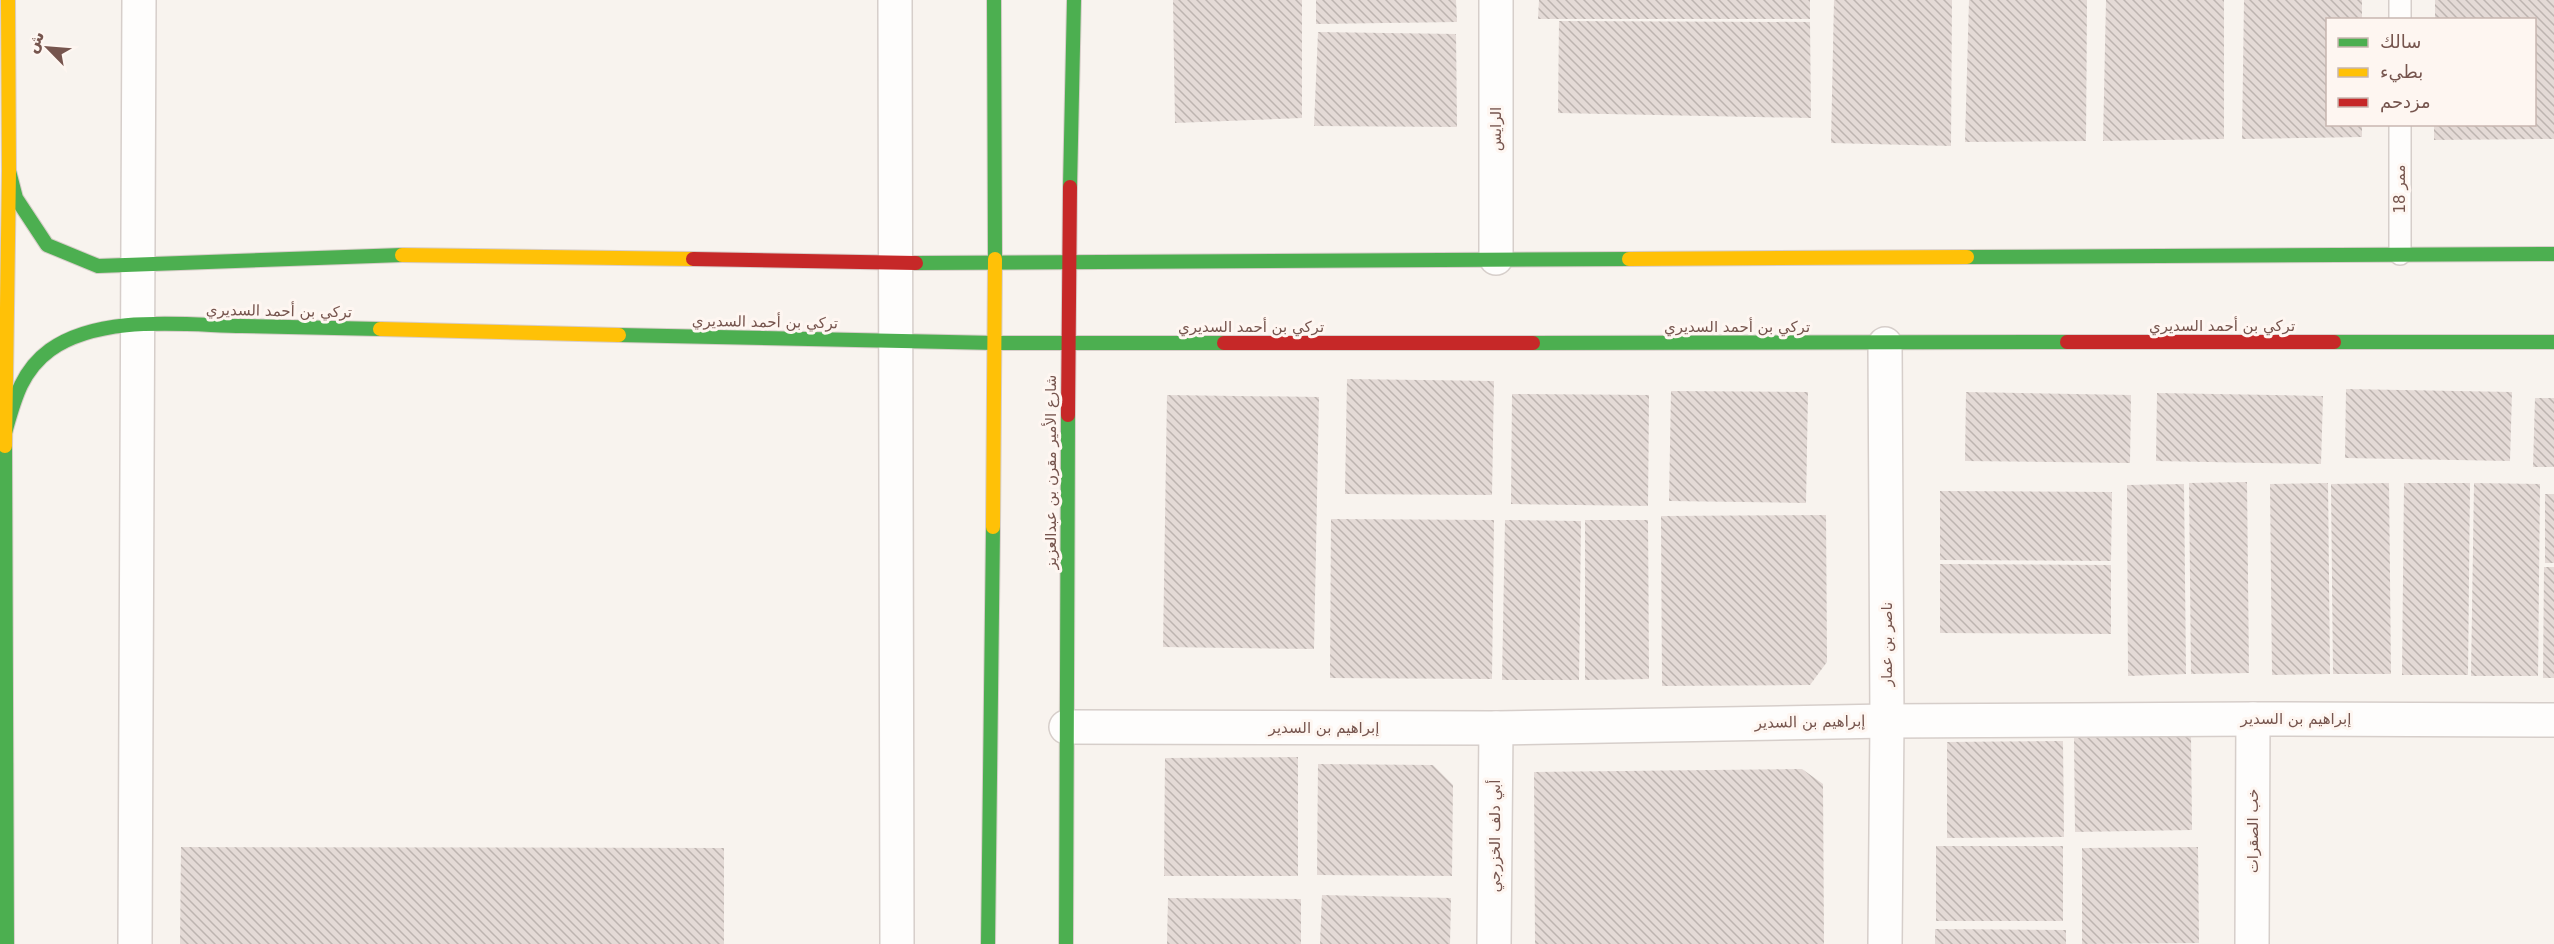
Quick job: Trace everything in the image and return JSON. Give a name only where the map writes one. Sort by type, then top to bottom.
[{"type":"street","points":[[8,0],[9,171],[4,433],[8,944]]},
{"type":"street","points":[[135,944],[139,0]]},
{"type":"street","points":[[895,0],[897,944]]},
{"type":"street","points":[[988,944],[995,343],[993,0]]},
{"type":"street","name":"شارع الأمير مقرن بن عبدالعزيز","points":[[1066,944],[1069,261],[1074,0]]},
{"type":"street","name":"الرايس","points":[[1496,0],[1496,258]]},
{"type":"street","points":[[9,171],[16,198],[47,245],[98,267],[433,254],[896,263],[2554,254]]},
{"type":"street","name":"تركي بن أحمد السديري","points":[[4,433],[24,377],[54,345],[88,331],[138,324],[995,343],[2554,342]]},
{"type":"street","name":"ناصر بن عمار","points":[[1885,344],[1887,721],[1885,944]]},
{"type":"street","name":"خب الصقرات","points":[[2252,944],[2253,719]]},
{"type":"street","name":"إبراهيم بن السدير","points":[[1066,727],[1496,728],[1887,721],[2554,720]]},
{"type":"street","name":"أبي دلف الخزرجي","points":[[1494,944],[1496,728]]},
{"type":"lane","points":[[2400,0],[2400,18]]},
{"type":"lane","name":"ممر 18","points":[[2400,126],[2400,254]]},
{"type":"building","points":[[1173,0],[1302,0],[1302,118],[1175,123]]},
{"type":"building","points":[[1316,0],[1456,0],[1457,22],[1316,24]]},
{"type":"building","points":[[1539,0],[1810,0],[1810,19],[1538,19]]},
{"type":"building","points":[[1834,0],[1952,0],[1951,146],[1831,143]]},
{"type":"building","points":[[1969,0],[2087,0],[2086,141],[1965,142]]},
{"type":"building","points":[[2106,0],[2224,0],[2224,139],[2103,141]]},
{"type":"building","points":[[2244,0],[2362,0],[2362,18],[2326,18],[2326,126],[2362,126],[2362,137],[2242,139]]},
{"type":"building","points":[[2435,0],[2554,0],[2554,139],[2434,140],[2434,126],[2536,126],[2536,18],[2435,18]]},
{"type":"building","points":[[1559,21],[1810,22],[1811,118],[1558,113]]},
{"type":"building","points":[[1318,32],[1456,34],[1457,127],[1314,126]]},
{"type":"building","points":[[1347,379],[1494,381],[1492,495],[1345,494]]},
{"type":"building","points":[[2346,389],[2512,392],[2510,461],[2345,458]]},
{"type":"building","points":[[1671,391],[1808,392],[1806,503],[1669,501]]},
{"type":"building","points":[[1966,392],[2131,395],[2130,463],[1965,461]]},
{"type":"building","points":[[2157,393],[2323,396],[2321,464],[2156,461]]},
{"type":"building","points":[[1512,394],[1649,395],[1648,506],[1511,504]]},
{"type":"building","points":[[1167,395],[1319,397],[1314,649],[1163,647]]},
{"type":"building","points":[[2535,398],[2554,398],[2554,467],[2533,467]]},
{"type":"building","points":[[2247,482],[2249,673],[2191,674],[2189,483]]},
{"type":"building","points":[[2328,483],[2330,674],[2272,675],[2270,484]]},
{"type":"building","points":[[2389,483],[2391,674],[2333,674],[2331,484]]},
{"type":"building","points":[[2404,483],[2470,483],[2468,675],[2402,675]]},
{"type":"building","points":[[2474,483],[2540,484],[2538,676],[2471,676]]},
{"type":"building","points":[[2184,484],[2186,674],[2128,676],[2127,485]]},
{"type":"building","points":[[1940,491],[2112,492],[2111,561],[1940,560]]},
{"type":"building","points":[[2545,494],[2554,494],[2554,563],[2545,563]]},
{"type":"building","points":[[1826,515],[1827,662],[1810,685],[1662,686],[1661,516]]},
{"type":"building","points":[[1331,519],[1494,520],[1492,679],[1330,678]]},
{"type":"building","points":[[1505,520],[1581,521],[1579,680],[1502,680]]},
{"type":"building","points":[[1585,520],[1648,520],[1649,679],[1585,680]]},
{"type":"building","points":[[1940,564],[2111,565],[2111,634],[1940,633]]},
{"type":"building","points":[[2544,567],[2554,567],[2554,678],[2543,678]]},
{"type":"building","points":[[2074,735],[2191,735],[2192,830],[2075,832]]},
{"type":"building","points":[[2063,741],[2064,837],[1947,838],[1947,742]]},
{"type":"building","points":[[1298,757],[1298,876],[1164,876],[1165,758]]},
{"type":"building","points":[[1318,764],[1433,765],[1453,785],[1452,876],[1317,875]]},
{"type":"building","points":[[1802,769],[1823,784],[1824,944],[1535,944],[1534,772]]},
{"type":"building","points":[[1936,846],[2063,846],[2063,921],[1936,921]]},
{"type":"building","points":[[181,847],[724,848],[724,944],[180,944]]},
{"type":"building","points":[[2198,847],[2199,943],[2082,944],[2082,848]]},
{"type":"building","points":[[1322,895],[1451,898],[1450,944],[1320,944]]},
{"type":"building","points":[[1168,898],[1301,899],[1301,944],[1167,944]]},
{"type":"building","points":[[1935,929],[2066,930],[2066,944],[1935,944]]},
{"type":"traffic: fast","points":[[994,0],[995,259]]},
{"type":"traffic: fast","points":[[1070,187],[1074,0]]},
{"type":"traffic: fast","points":[[9,171],[16,198],[47,245],[98,266],[402,255]]},
{"type":"traffic: fast","points":[[1967,257],[2554,254]]},
{"type":"traffic: fast","points":[[916,263],[1629,259]]},
{"type":"traffic: fast","points":[[5,433],[20,387],[32,367],[50,350],[70,339],[93,331],[143,324],[380,329]]},
{"type":"traffic: fast","points":[[619,335],[995,343],[1224,343]]},
{"type":"traffic: fast","points":[[1533,343],[2067,342]]},
{"type":"traffic: fast","points":[[2334,342],[2554,342]]},
{"type":"traffic: fast","points":[[1066,944],[1068,415]]},
{"type":"traffic: fast","points":[[5,446],[7,944]]},
{"type":"traffic: fast","points":[[988,944],[993,527]]},
{"type":"traffic: slow","points":[[5,446],[9,171],[8,0]]},
{"type":"traffic: slow","points":[[402,255],[693,259]]},
{"type":"traffic: slow","points":[[1629,259],[1967,257]]},
{"type":"traffic: slow","points":[[993,527],[995,259]]},
{"type":"traffic: slow","points":[[380,329],[619,335]]},
{"type":"traffic: jam","points":[[1068,415],[1070,187]]},
{"type":"traffic: jam","points":[[693,259],[916,263]]},
{"type":"traffic: jam","points":[[2067,342],[2334,342]]},
{"type":"traffic: jam","points":[[1224,343],[1533,343]]}]
